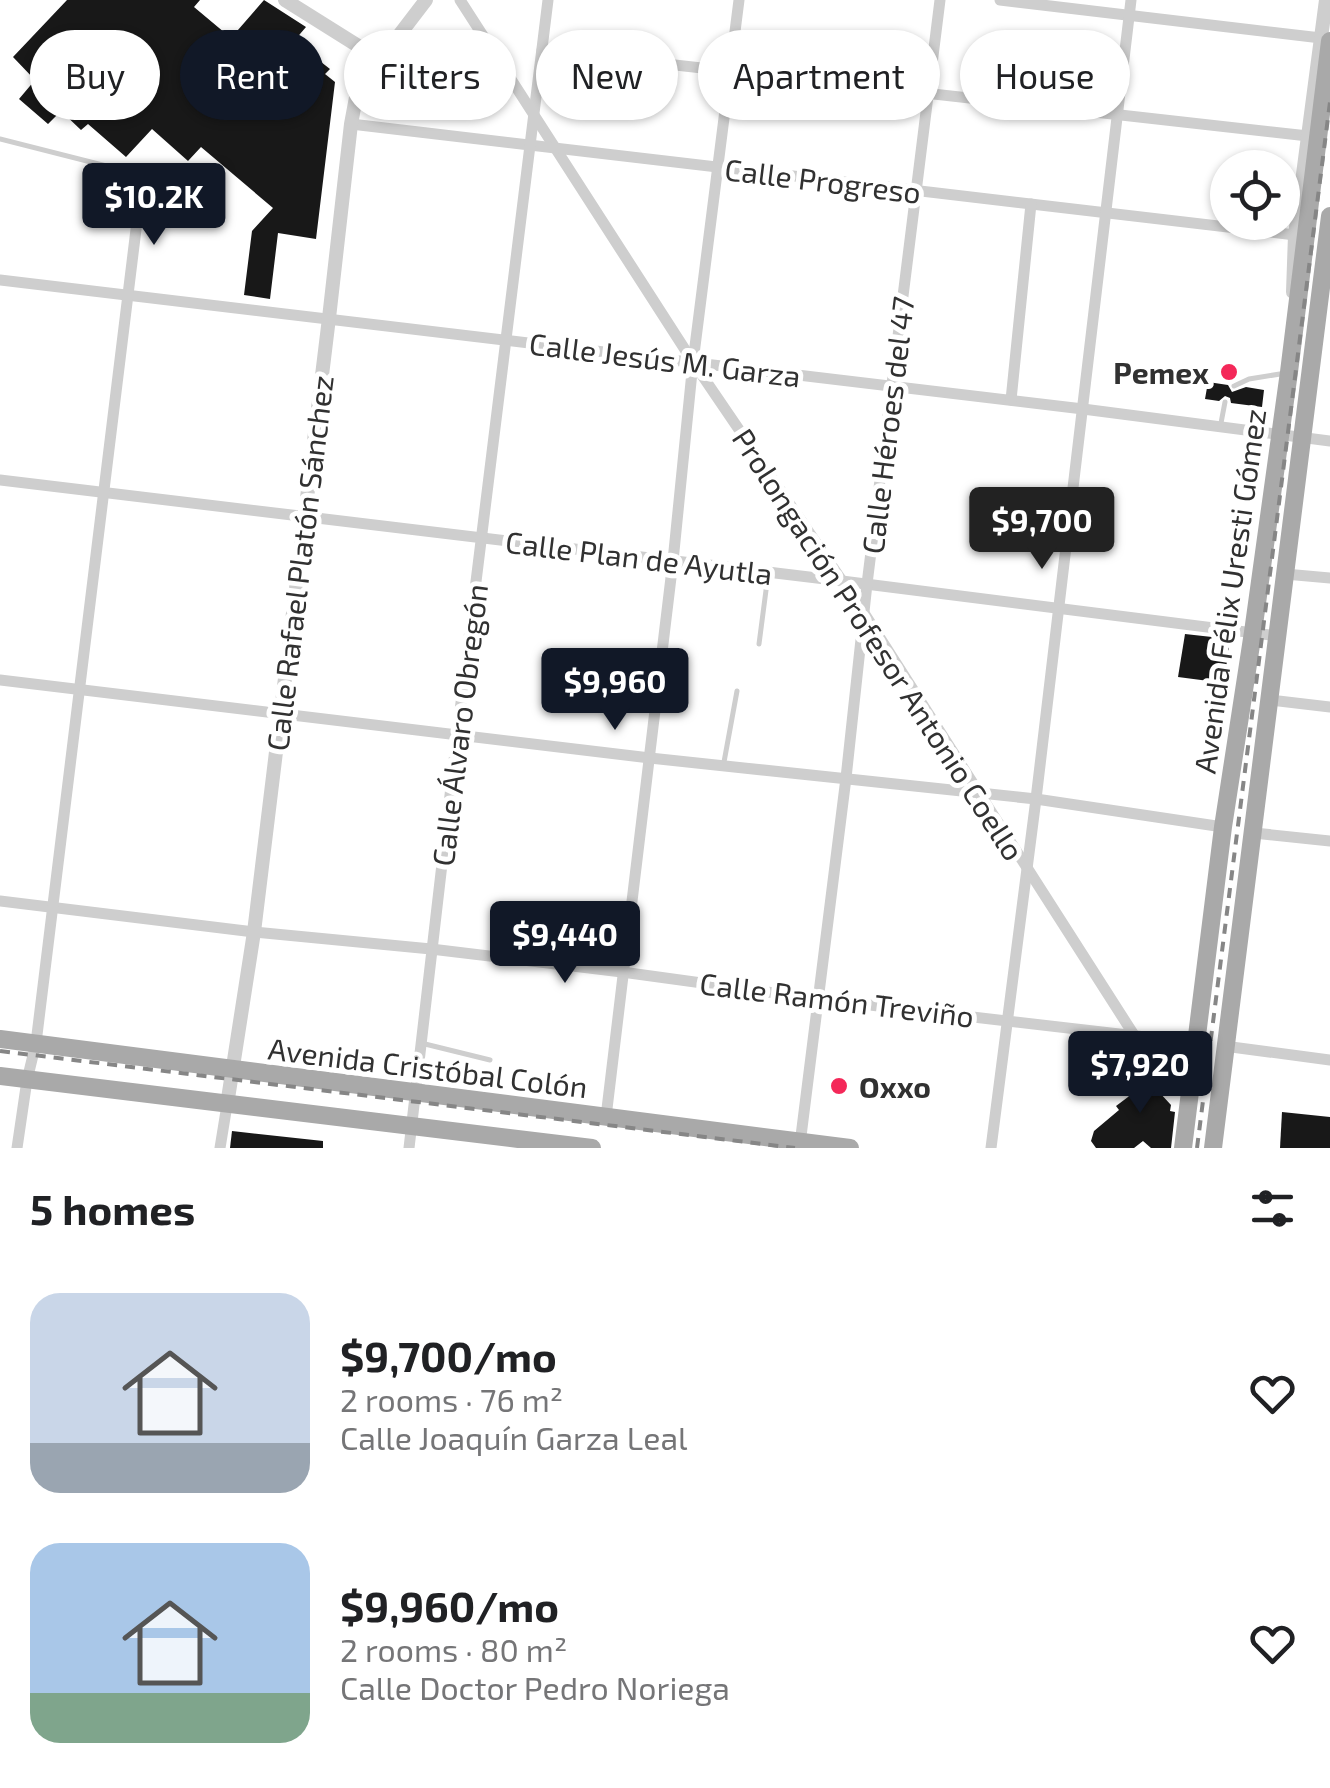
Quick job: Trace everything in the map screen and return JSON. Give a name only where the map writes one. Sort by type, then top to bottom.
[{"type":"main road","name":"Avenida Félix Uresti Gómez","points":[[1183,1148],[1300,279],[1320,116],[1325,39]]},
{"type":"main road","name":"Avenida Félix Uresti Gómez","points":[[1213,1148],[1316,329],[1326,281],[1330,216]]},
{"type":"main road","name":"Avenida Cristóbal Colón","points":[[0,1038],[800,1145],[850,1148]]},
{"type":"main road","name":"Avenida Cristóbal Colón","points":[[0,1076],[592,1148]]},
{"type":"street","points":[[286,0],[344,37]]},
{"type":"street","name":"Calle Rafael Platón Sánchez","points":[[402,30],[426,0]]},
{"type":"street","name":"Prolongación Profesor Antonio Coello","points":[[460,0],[693,362],[864,613],[1134,1035]]},
{"type":"street","name":"Calle Álvaro Obregón","points":[[544,30],[548,0]]},
{"type":"street","points":[[735,30],[739,0]]},
{"type":"street","name":"Calle Héroes del 47","points":[[936,30],[940,0]]},
{"type":"street","points":[[1000,0],[1325,39]]},
{"type":"street","points":[[1128,30],[1131,0]]},
{"type":"street","points":[[1300,197],[1325,39],[1326,0]]},
{"type":"street","name":"Calle Álvaro Obregón","points":[[412,1126],[536,98]]},
{"type":"street","points":[[1130,116],[1308,136]]},
{"type":"street","name":"Calle Rafael Platón Sánchez","points":[[220,1148],[254,932],[351,120]]},
{"type":"street","points":[[606,1117],[724,120]]},
{"type":"street","name":"Calle Héroes del 47","points":[[800,1145],[926,120]]},
{"type":"street","points":[[990,1148],[1117,120]]},
{"type":"street","name":"Calle Progreso","points":[[350,124],[1210,225]]},
{"type":"street","points":[[17,1148],[36,1042],[140,197]]},
{"type":"street","points":[[1011,400],[1031,204]]},
{"type":"street","points":[[1295,240],[1292,286],[1296,310]]},
{"type":"street","name":"Calle Jesús M. Garza","points":[[0,280],[1330,441]]},
{"type":"street","name":"Calle Plan de Ayutla","points":[[0,480],[1278,636]]},
{"type":"street","points":[[1285,574],[1330,578]]},
{"type":"street","points":[[0,680],[650,758],[1036,799],[1224,827]]},
{"type":"street","points":[[1270,700],[1330,708]]},
{"type":"street","points":[[1254,833],[1330,841]]},
{"type":"street","name":"Calle Ramón Treviño","points":[[0,901],[1197,1042]]},
{"type":"street","points":[[1224,1046],[1330,1060]]},
{"type":"street","points":[[410,1148],[412,1126]]},
{"type":"lane","points":[[0,138],[197,189]]},
{"type":"lane","points":[[1234,386],[1249,379],[1288,372]]},
{"type":"lane","points":[[1221,426],[1225,402]]},
{"type":"lane","points":[[760,644],[768,572]]},
{"type":"lane","points":[[723,765],[737,691]]},
{"type":"lane","points":[[422,1043],[490,1060]]},
{"type":"building","points":[[67,0],[200,0],[194,7],[221,30],[180,30],[180,120],[324,120],[324,64],[330,69],[325,74],[335,82],[316,239],[278,233],[270,299],[244,295],[252,231],[273,208],[201,147],[188,161],[152,129],[126,157],[88,124],[81,130],[70,120],[160,120],[160,30],[39,30]]},
{"type":"building","points":[[264,0],[306,27],[303,30],[238,30]]},
{"type":"building","points":[[30,39],[30,75],[13,57]]},
{"type":"building","points":[[30,86],[30,108],[19,99]]},
{"type":"building","points":[[1208,382],[1228,385],[1232,392],[1246,387],[1264,390],[1262,407],[1231,403],[1225,396],[1219,401],[1205,399]]},
{"type":"building","points":[[1185,634],[1230,639],[1224,683],[1178,677]]},
{"type":"building","points":[[1154,1063],[1169,1084],[1159,1092],[1171,1105],[1170,1111],[1175,1112],[1171,1148],[1151,1148],[1143,1141],[1134,1148],[1096,1148],[1091,1141],[1094,1131],[1132,1094],[1127,1085]]},
{"type":"building","points":[[1282,1112],[1330,1117],[1330,1148],[1280,1148]]},
{"type":"building","points":[[232,1131],[323,1141],[323,1148],[230,1148]]},
{"type":"railway","points":[[1197,1148],[1330,102]]},
{"type":"railway","points":[[0,1051],[795,1148]]},
{"type":"place","name":"Pemex","points":[[1229,372]]},
{"type":"place","name":"Oxxo","points":[[839,1086]]}]
